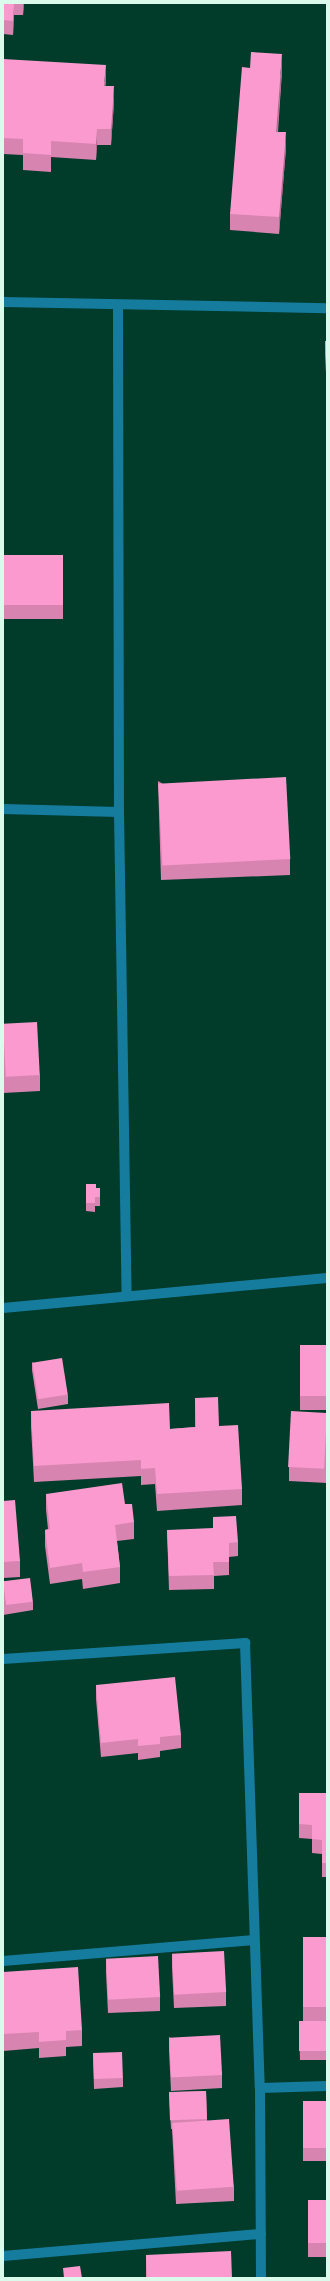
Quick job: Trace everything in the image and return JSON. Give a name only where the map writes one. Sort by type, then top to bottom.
[{"type":"street","points":[[3,302],[327,308]]},
{"type":"street","points":[[118,305],[119,812],[126,1296]]},
{"type":"street","points":[[3,809],[119,812]]},
{"type":"street","points":[[3,1308],[327,1278]]},
{"type":"street","points":[[3,1659],[245,1643],[260,2088],[261,2278]]},
{"type":"street","points":[[3,1961],[254,1940]]},
{"type":"street","points":[[260,2088],[327,2086]]},
{"type":"street","points":[[3,2256],[261,2234]]},
{"type":"building","points":[[3,3],[14,3],[13,21],[3,20]]},
{"type":"building","points":[[251,52],[282,54],[276,132],[286,132],[279,217],[230,214],[242,67],[250,68]]},
{"type":"building","points":[[3,59],[106,65],[104,86],[114,86],[111,129],[97,129],[96,144],[51,141],[51,155],[23,153],[23,139],[3,138]]},
{"type":"building","points":[[325,341],[327,341],[327,378]]},
{"type":"building","points":[[3,555],[63,555],[63,605],[3,605]]},
{"type":"building","points":[[286,777],[290,859],[162,866],[158,784]]},
{"type":"building","points":[[37,1022],[40,1075],[6,1077],[3,1024]]},
{"type":"building","points":[[86,1184],[96,1184],[96,1188],[100,1188],[100,1197],[95,1197],[95,1203],[86,1203]]},
{"type":"building","points":[[300,1345],[327,1345],[327,1396],[300,1396]]},
{"type":"building","points":[[62,1358],[68,1395],[38,1399],[32,1363]]},
{"type":"building","points":[[218,1397],[219,1426],[238,1425],[242,1489],[157,1494],[155,1468],[141,1469],[141,1460],[34,1466],[31,1411],[169,1403],[170,1429],[196,1427],[195,1398]]},
{"type":"building","points":[[291,1411],[327,1413],[324,1469],[288,1467]]},
{"type":"building","points":[[122,1483],[125,1504],[132,1504],[134,1522],[115,1525],[120,1567],[83,1572],[82,1563],[50,1568],[45,1530],[50,1529],[46,1494]]},
{"type":"building","points":[[15,1500],[20,1561],[3,1562],[3,1501]]},
{"type":"building","points":[[236,1516],[238,1542],[229,1543],[229,1562],[213,1562],[214,1575],[169,1576],[167,1530],[213,1528],[213,1517]]},
{"type":"building","points":[[30,1578],[33,1602],[6,1605],[3,1581]]},
{"type":"building","points":[[175,1677],[181,1735],[160,1737],[160,1744],[138,1746],[138,1739],[101,1743],[96,1685]]},
{"type":"building","points":[[299,1793],[327,1793],[327,1863],[322,1863],[322,1840],[312,1839],[312,1825],[299,1824]]},
{"type":"building","points":[[303,1937],[327,1937],[327,2007],[303,2007]]},
{"type":"building","points":[[224,1951],[226,1992],[174,1995],[172,1954]]},
{"type":"building","points":[[158,1956],[160,1997],[108,2000],[106,1959]]},
{"type":"building","points":[[78,1967],[82,2030],[66,2031],[66,2040],[39,2042],[39,2032],[3,2034],[3,1972]]},
{"type":"building","points":[[299,2021],[327,2021],[327,2051],[299,2051]]},
{"type":"building","points":[[220,2035],[222,2075],[171,2078],[169,2038]]},
{"type":"building","points":[[122,2052],[123,2078],[94,2079],[93,2053]]},
{"type":"building","points":[[206,2091],[207,2119],[170,2120],[169,2092]]},
{"type":"building","points":[[303,2101],[327,2101],[327,2148],[303,2148]]},
{"type":"building","points":[[229,2119],[234,2187],[177,2191],[172,2123]]},
{"type":"building","points":[[308,2200],[327,2200],[327,2243],[308,2243]]},
{"type":"building","points":[[231,2251],[232,2278],[147,2278],[146,2255]]},
{"type":"building","points":[[80,2266],[82,2278],[64,2278],[63,2268]]}]
